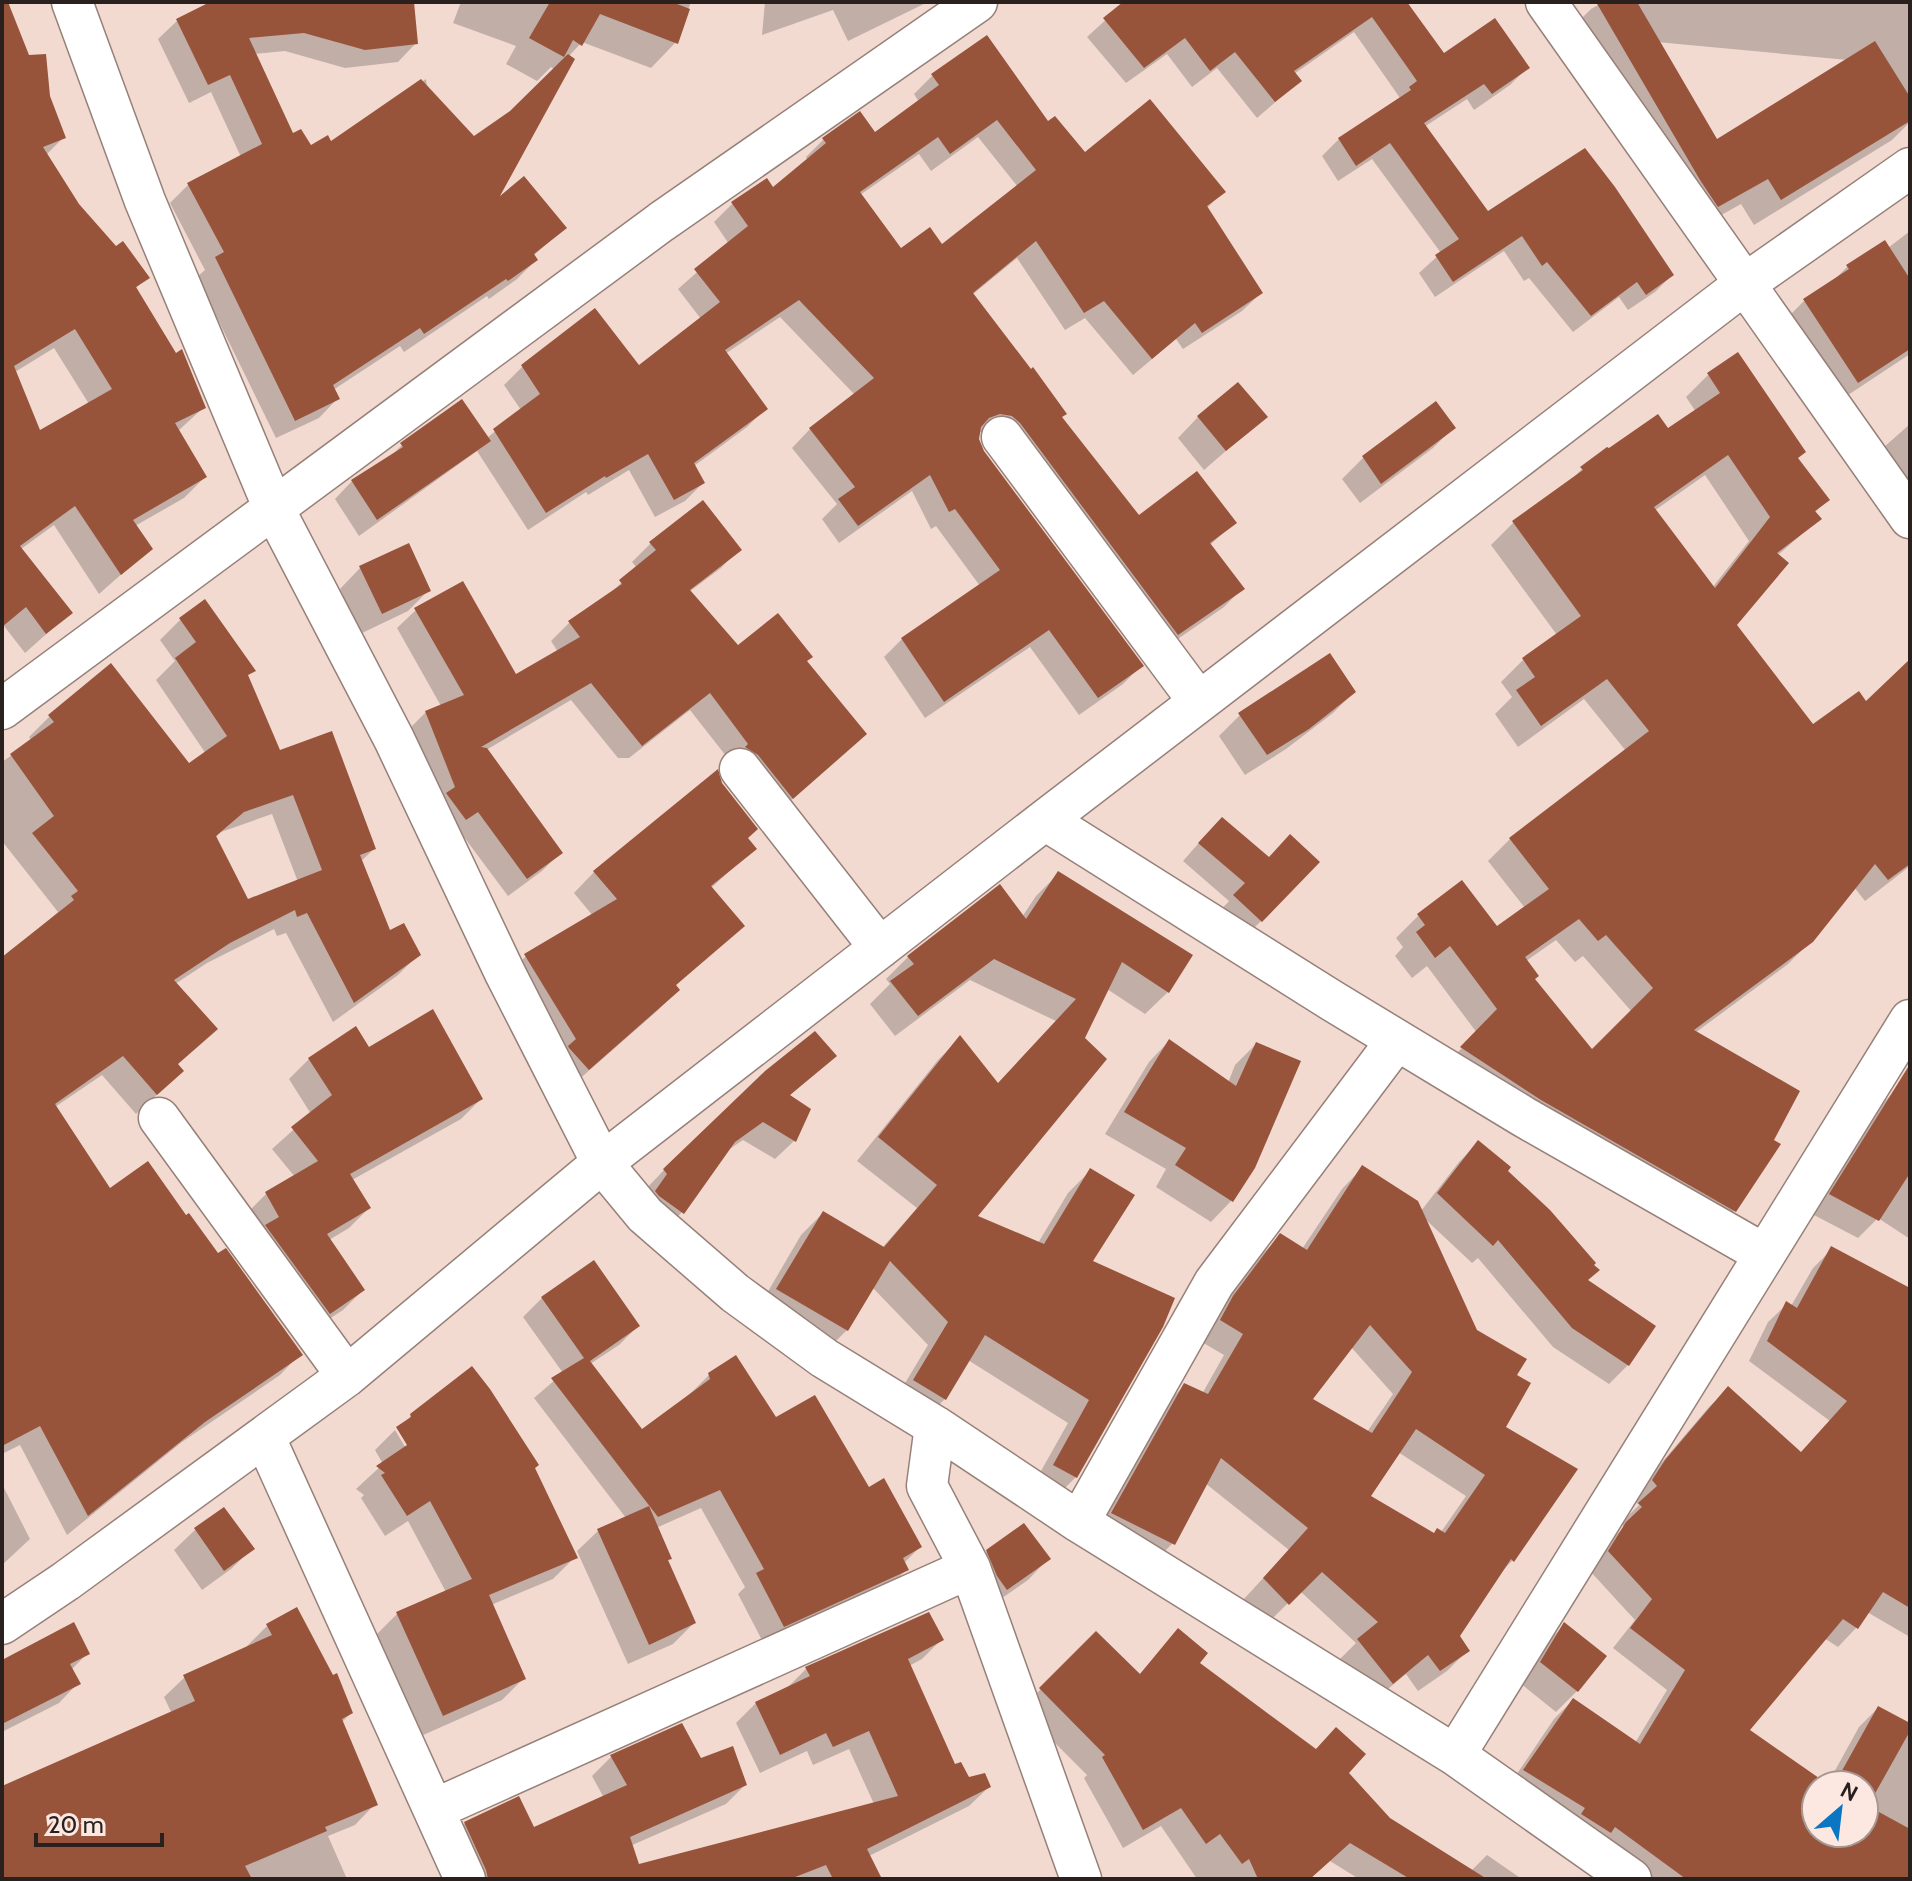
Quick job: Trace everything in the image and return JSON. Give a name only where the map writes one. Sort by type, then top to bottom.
[{"type":"street","points":[[72,2],[145,201],[274,509],[394,739],[505,973],[602,1163],[645,1215],[735,1293],[824,1358],[935,1426],[1079,1522],[1455,1755],[1631,1879]]},
{"type":"street","points":[[2,709],[661,222],[977,2]]},
{"type":"street","points":[[1546,2],[1910,518]]},
{"type":"street","points":[[2,1624],[265,1438],[347,1376],[602,1163],[1045,820],[1746,283],[1910,168]]},
{"type":"street","points":[[1002,437],[1199,702]]},
{"type":"street","points":[[740,769],[880,948]]},
{"type":"street","points":[[1045,820],[1524,1117],[1764,1254]]},
{"type":"street","points":[[1455,1755],[1910,1020]]},
{"type":"street","points":[[1079,1522],[1214,1283],[1397,1040]]},
{"type":"street","points":[[159,1118],[347,1376]]},
{"type":"street","points":[[935,1426],[927,1486],[970,1568],[1081,1879]]},
{"type":"street","points":[[265,1438],[465,1879]]},
{"type":"street","points":[[435,1809],[970,1568]]},
{"type":"building","points":[[2,2],[8,2],[29,55],[46,54],[50,96],[66,138],[43,147],[79,204],[116,246],[123,241],[150,278],[136,287],[176,353],[182,349],[206,408],[175,423],[207,477],[133,520],[153,549],[121,575],[75,506],[20,546],[73,613],[46,634],[26,607],[2,627]],"holes":[[[75,329],[112,389],[40,430],[14,366]]]},
{"type":"building","points":[[210,2],[414,2],[418,44],[365,50],[304,33],[249,38],[293,133],[301,129],[311,145],[328,135],[331,141],[421,79],[474,136],[510,111],[568,54],[575,59],[500,196],[524,176],[567,228],[534,254],[538,260],[424,334],[420,328],[333,385],[340,399],[295,421],[215,257],[224,252],[187,183],[262,144],[230,75],[208,85],[176,19]]},
{"type":"building","points":[[550,2],[672,2],[690,9],[678,44],[600,14],[582,46],[573,40],[564,57],[529,38]]},
{"type":"building","points":[[1123,2],[1407,2],[1444,53],[1495,18],[1530,68],[1492,94],[1484,84],[1424,123],[1488,211],[1585,148],[1674,275],[1646,295],[1637,282],[1591,316],[1547,262],[1542,266],[1522,236],[1453,282],[1435,255],[1459,239],[1390,143],[1356,166],[1338,138],[1411,90],[1409,87],[1417,81],[1372,17],[1294,71],[1302,81],[1275,102],[1235,52],[1210,71],[1185,38],[1144,68],[1103,18]]},
{"type":"building","points":[[1596,2],[1637,2],[1717,139],[1875,41],[1910,97],[1910,121],[1781,200],[1768,179],[1718,207]]},
{"type":"building","points":[[987,35],[1048,121],[1055,116],[1085,152],[1150,99],[1226,192],[1207,206],[1263,293],[1202,333],[1195,323],[1152,359],[1104,301],[1084,313],[1036,241],[973,293],[1031,369],[1033,367],[1067,414],[1062,417],[1139,515],[1197,471],[1237,523],[1210,543],[1245,589],[1178,635],[1020,423],[1012,416],[1000,414],[989,418],[981,427],[979,439],[984,451],[1144,666],[1098,698],[1049,630],[944,702],[901,638],[1000,570],[955,509],[949,512],[930,475],[858,526],[838,499],[855,487],[809,428],[874,378],[799,300],[725,350],[768,409],[694,463],[705,483],[674,500],[648,454],[605,476],[546,513],[493,429],[540,394],[521,365],[595,308],[639,365],[720,302],[694,269],[748,226],[731,202],[767,178],[773,187],[826,143],[822,138],[860,111],[875,132],[939,85],[931,74]],"holes":[[[997,120],[1036,170],[942,244],[930,227],[901,248],[860,192],[938,137],[950,154]]]},
{"type":"building","points":[[1885,240],[1910,279],[1910,349],[1858,383],[1803,299],[1849,269],[1846,265]]},
{"type":"building","points":[[1738,352],[1806,452],[1798,458],[1830,500],[1815,511],[1822,519],[1777,553],[1789,563],[1737,625],[1813,724],[1859,691],[1866,701],[1910,659],[1910,864],[1888,880],[1875,864],[1813,942],[1694,1030],[1800,1091],[1774,1140],[1781,1144],[1736,1212],[1541,1100],[1460,1047],[1497,1009],[1450,946],[1435,958],[1416,932],[1425,925],[1417,914],[1462,880],[1497,926],[1549,889],[1509,838],[1649,731],[1607,679],[1541,726],[1516,690],[1535,677],[1522,658],[1581,616],[1512,521],[1583,470],[1580,467],[1607,447],[1658,414],[1668,428],[1720,393],[1707,373]],"holes":[[[1728,455],[1770,517],[1715,588],[1654,507]],[[1579,919],[1598,941],[1606,935],[1653,988],[1592,1049],[1535,979],[1539,976],[1525,957]]]},
{"type":"building","points":[[1238,382],[1268,417],[1226,451],[1197,416]]},
{"type":"building","points":[[462,399],[491,441],[377,520],[351,480],[403,447],[400,443]]},
{"type":"building","points":[[1436,401],[1456,428],[1381,484],[1362,456]]},
{"type":"building","points":[[703,500],[742,550],[690,590],[738,645],[778,613],[813,657],[807,661],[867,734],[793,799],[758,755],[745,747],[748,744],[710,693],[642,746],[591,683],[481,747],[487,748],[563,853],[527,879],[478,812],[466,820],[446,793],[455,787],[425,711],[464,695],[414,608],[463,581],[516,674],[580,637],[568,621],[622,584],[619,580],[656,550],[649,542]]},
{"type":"building","points":[[409,543],[431,591],[382,614],[359,566]]},
{"type":"building","points":[[205,599],[256,671],[248,675],[280,750],[332,731],[376,849],[360,855],[390,930],[404,923],[421,955],[354,1003],[307,913],[297,917],[295,910],[230,943],[174,980],[218,1029],[178,1064],[184,1071],[157,1095],[123,1056],[55,1104],[110,1188],[148,1161],[186,1215],[189,1213],[218,1253],[226,1248],[303,1355],[205,1422],[88,1516],[40,1426],[2,1446],[2,957],[74,900],[71,896],[78,891],[32,833],[54,816],[10,754],[54,722],[48,715],[111,663],[189,763],[227,736],[175,658],[196,642],[179,618]],"holes":[[[293,795],[322,870],[248,899],[216,836],[244,812]]]},
{"type":"building","points":[[1330,653],[1356,692],[1309,729],[1267,755],[1238,713]]},
{"type":"building","points":[[718,769],[722,783],[758,829],[748,838],[757,849],[711,886],[745,926],[676,985],[680,990],[589,1070],[569,1048],[576,1039],[524,954],[617,899],[593,871]]},
{"type":"building","points":[[1222,817],[1269,857],[1290,834],[1320,862],[1262,922],[1233,895],[1245,883],[1198,843]]},
{"type":"building","points":[[1058,871],[1193,955],[1169,993],[1122,962],[1085,1038],[1107,1059],[978,1216],[1044,1244],[1090,1168],[1135,1195],[1093,1261],[1175,1298],[1163,1327],[1077,1478],[1053,1465],[1089,1400],[985,1335],[946,1400],[913,1380],[948,1322],[890,1261],[848,1331],[776,1289],[823,1211],[884,1247],[937,1185],[878,1137],[960,1035],[998,1083],[1076,999],[994,959],[918,1016],[890,981],[914,964],[907,956],[1000,884],[1026,919]]},
{"type":"building","points":[[433,1009],[483,1099],[350,1174],[371,1208],[327,1234],[365,1290],[330,1314],[265,1225],[279,1217],[265,1192],[318,1161],[291,1127],[332,1095],[308,1058],[356,1026],[369,1047]]},
{"type":"building","points":[[815,1031],[837,1056],[790,1095],[811,1109],[796,1142],[763,1122],[735,1142],[684,1214],[659,1196],[655,1191],[667,1174],[663,1169],[765,1071]]},
{"type":"building","points":[[1169,1039],[1236,1086],[1256,1042],[1301,1061],[1255,1168],[1233,1202],[1175,1165],[1186,1148],[1124,1112]]},
{"type":"building","points":[[1910,1064],[1910,1173],[1879,1221],[1829,1194]]},
{"type":"building","points":[[1478,1140],[1511,1167],[1508,1171],[1550,1210],[1596,1263],[1594,1265],[1600,1270],[1588,1280],[1656,1326],[1629,1366],[1572,1328],[1498,1240],[1493,1246],[1437,1193]]},
{"type":"building","points":[[1362,1165],[1418,1201],[1477,1330],[1527,1359],[1517,1375],[1531,1383],[1506,1427],[1578,1469],[1514,1562],[1511,1559],[1460,1636],[1470,1651],[1440,1671],[1428,1655],[1393,1684],[1357,1639],[1378,1622],[1322,1572],[1289,1605],[1263,1578],[1308,1528],[1221,1458],[1175,1545],[1111,1513],[1184,1383],[1208,1394],[1243,1334],[1220,1320],[1233,1296],[1280,1233],[1307,1250]],"holes":[[[1370,1325],[1412,1372],[1372,1433],[1313,1399]],[[1416,1429],[1485,1475],[1445,1533],[1437,1528],[1434,1533],[1371,1496]]]},
{"type":"building","points":[[1831,1246],[1910,1288],[1910,1608],[1883,1592],[1858,1629],[1843,1619],[1750,1730],[1806,1769],[1800,1769],[1800,1849],[1880,1849],[1880,1813],[1910,1829],[1910,1879],[1686,1879],[1615,1827],[1611,1833],[1581,1814],[1585,1808],[1523,1770],[1573,1698],[1640,1744],[1685,1670],[1630,1628],[1652,1599],[1608,1551],[1626,1522],[1642,1507],[1638,1503],[1657,1486],[1652,1480],[1665,1460],[1728,1386],[1801,1452],[1847,1401],[1767,1341],[1786,1301],[1797,1308]]},
{"type":"building","points":[[594,1260],[640,1326],[590,1361],[642,1429],[710,1379],[708,1373],[736,1355],[776,1417],[815,1395],[869,1487],[884,1478],[922,1547],[903,1558],[909,1570],[784,1627],[756,1573],[764,1569],[720,1490],[658,1517],[551,1378],[584,1358],[541,1297]]},
{"type":"building","points":[[472,1366],[539,1465],[535,1468],[578,1558],[489,1595],[526,1679],[443,1716],[396,1612],[472,1579],[430,1501],[407,1516],[381,1475],[385,1473],[376,1466],[407,1445],[396,1427]]},
{"type":"building","points":[[649,1506],[672,1559],[668,1560],[696,1623],[649,1645],[597,1529]]},
{"type":"building","points":[[224,1507],[255,1549],[224,1571],[194,1528]]},
{"type":"building","points":[[1024,1523],[1051,1559],[1007,1590],[986,1550]]},
{"type":"building","points":[[297,1607],[333,1675],[337,1673],[353,1713],[342,1719],[378,1805],[245,1866],[252,1879],[2,1879],[2,1786],[195,1701],[183,1675],[272,1635],[266,1624]]},
{"type":"building","points":[[929,1612],[944,1640],[908,1659],[955,1764],[961,1762],[969,1777],[985,1773],[991,1787],[867,1849],[882,1879],[833,1879],[826,1865],[790,1879],[488,1879],[464,1822],[519,1796],[534,1827],[627,1785],[610,1755],[682,1723],[701,1758],[733,1746],[747,1785],[630,1837],[639,1864],[898,1796],[869,1731],[833,1747],[826,1733],[780,1755],[755,1702],[810,1676],[805,1667]]},
{"type":"building","points":[[74,1622],[90,1654],[70,1664],[81,1684],[2,1724],[2,1660]]},
{"type":"building","points":[[1564,1622],[1607,1656],[1578,1692],[1540,1662]]},
{"type":"building","points":[[1178,1628],[1208,1653],[1200,1663],[1316,1749],[1336,1727],[1366,1754],[1349,1773],[1390,1818],[1487,1879],[1410,1879],[1350,1843],[1310,1879],[1258,1879],[1249,1859],[1242,1864],[1220,1834],[1206,1844],[1181,1808],[1143,1830],[1102,1757],[1105,1755],[1039,1688],[1096,1631],[1140,1674]]},
{"type":"building","points":[[1878,1706],[1910,1723],[1910,1731],[1880,1785],[1880,1769],[1843,1769]]}]
